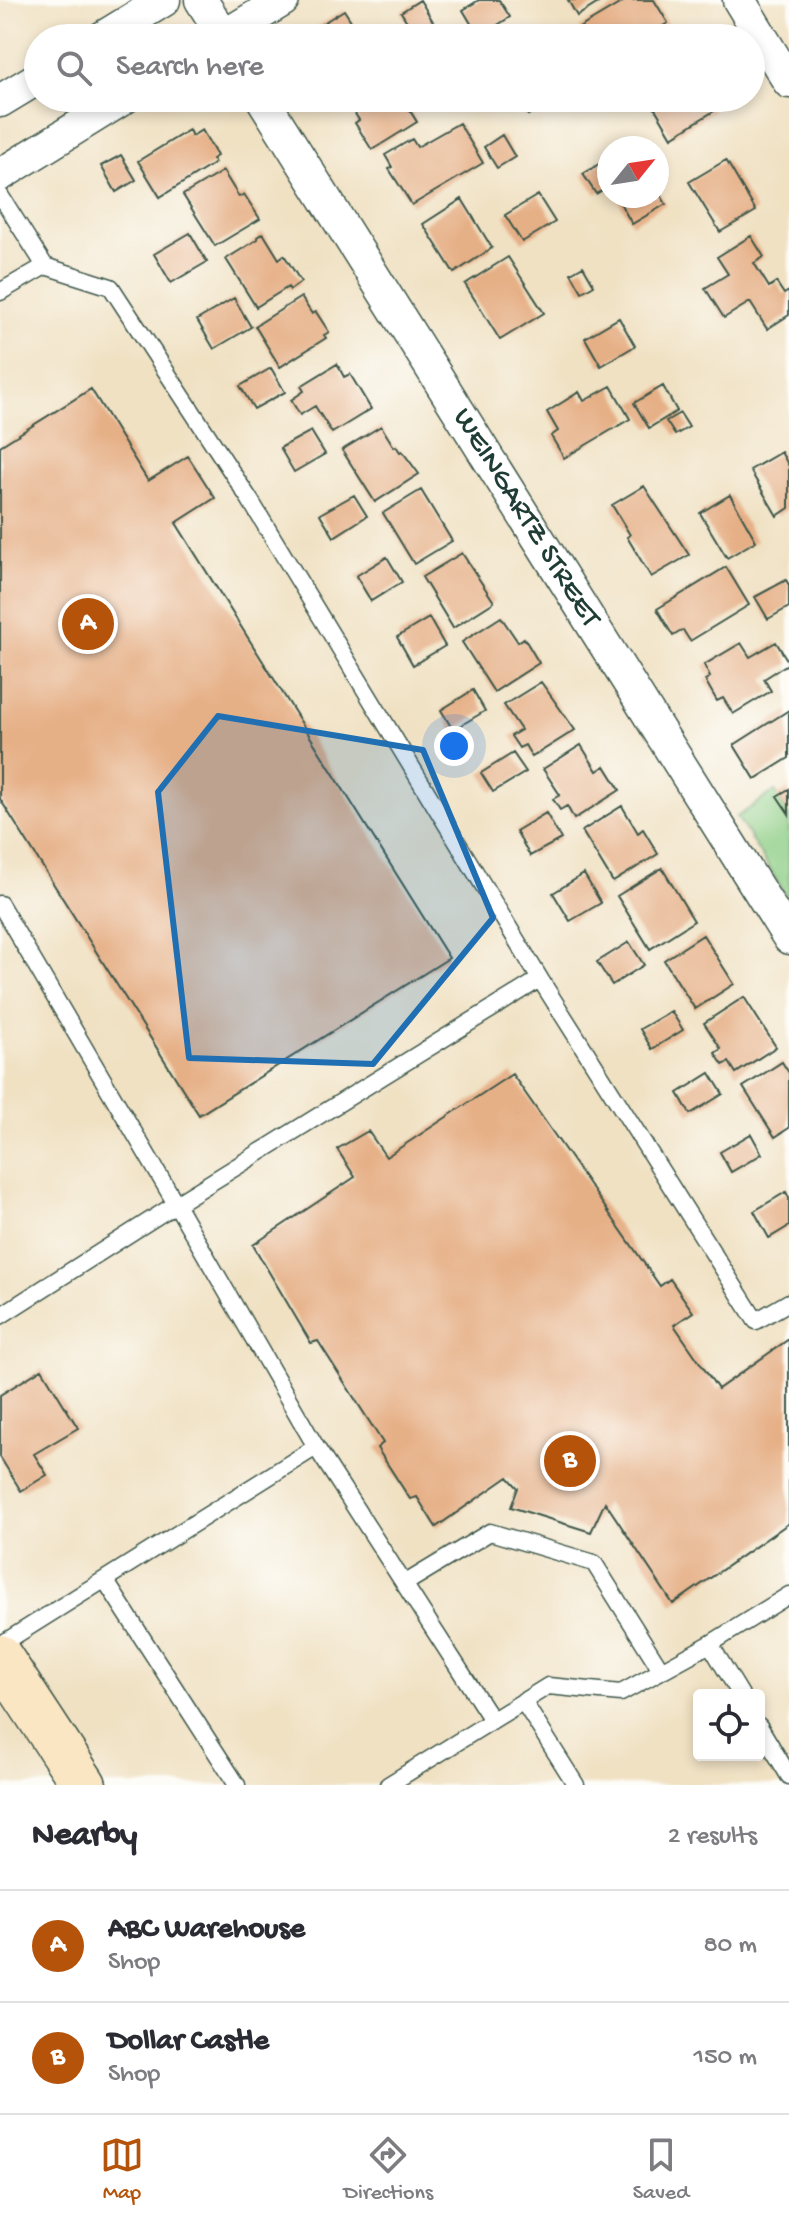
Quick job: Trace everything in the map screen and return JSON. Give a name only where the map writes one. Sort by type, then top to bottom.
[{"type":"main road","points":[[0,1657],[84,1785]]},
{"type":"street","points":[[125,24],[164,0]]},
{"type":"street","points":[[201,0],[215,24]]},
{"type":"street","points":[[245,24],[283,0]]},
{"type":"street","points":[[739,0],[754,24]]},
{"type":"street","points":[[765,43],[789,82]]},
{"type":"street","points":[[0,101],[24,86]]},
{"type":"street","points":[[0,175],[101,112]]},
{"type":"street","name":"WEINGARTZ STREET","points":[[271,112],[789,938]]},
{"type":"lane","points":[[0,195],[45,266],[111,287],[250,500],[540,979],[756,1321],[789,1302]]},
{"type":"lane","points":[[0,292],[45,266]]},
{"type":"lane","points":[[0,904],[316,1447],[492,1720]]},
{"type":"lane","points":[[0,1316],[540,979]]},
{"type":"lane","points":[[0,1645],[316,1447]]},
{"type":"lane","points":[[404,1584],[490,1532],[594,1563],[661,1670]]},
{"type":"lane","points":[[105,1580],[237,1785]]},
{"type":"lane","points":[[388,1785],[548,1686],[621,1693],[710,1644],[789,1595]]},
{"type":"lane","points":[[710,1644],[737,1689]]},
{"type":"lane","points":[[523,1701],[576,1785]]},
{"type":"lane","points":[[765,1736],[789,1776]]},
{"type":"highlighted area","points":[[218,716],[423,750],[493,918],[373,1064],[189,1058],[158,792]]},
{"type":"green space","points":[[775,791],[789,817],[789,900],[737,817]]},
{"type":"building","points":[[420,0],[435,24],[408,24],[401,12]]},
{"type":"building","points":[[479,0],[499,0],[510,17],[499,24],[471,24],[463,10]]},
{"type":"building","points":[[568,0],[603,0],[577,16]]},
{"type":"building","points":[[626,0],[654,0],[668,23],[666,24],[586,24]]},
{"type":"building","points":[[344,10],[353,24],[322,24]]},
{"type":"building","points":[[354,112],[411,112],[417,122],[372,150],[355,123],[359,120]]},
{"type":"building","points":[[657,112],[712,112],[672,137]]},
{"type":"building","points":[[459,123],[483,163],[412,205],[389,169],[392,167],[385,155],[412,139],[417,147]]},
{"type":"building","points":[[189,130],[192,136],[202,130],[217,156],[212,159],[215,163],[160,197],[138,161]]},
{"type":"building","points":[[502,135],[515,157],[497,168],[484,147]]},
{"type":"building","points":[[121,155],[136,180],[116,192],[101,166]]},
{"type":"building","points":[[726,160],[756,211],[720,232],[689,182]]},
{"type":"building","points":[[597,165],[597,193],[596,194],[583,174]]},
{"type":"building","points":[[223,171],[239,197],[244,194],[260,219],[215,246],[183,195]]},
{"type":"building","points":[[538,195],[555,222],[522,242],[505,215]]},
{"type":"building","points":[[462,199],[492,248],[454,273],[423,224]]},
{"type":"building","points":[[623,208],[659,208],[632,224]]},
{"type":"building","points":[[190,233],[207,262],[171,283],[154,254]]},
{"type":"building","points":[[263,233],[279,259],[284,255],[301,282],[256,307],[226,259]]},
{"type":"building","points":[[751,236],[764,257],[754,263],[769,287],[776,282],[784,294],[789,291],[789,315],[767,329],[750,302],[724,318],[705,288],[728,274],[717,257]]},
{"type":"building","points":[[508,257],[544,313],[500,340],[465,284]]},
{"type":"building","points":[[583,266],[594,285],[582,292],[571,273]]},
{"type":"building","points":[[301,297],[329,332],[324,335],[326,338],[280,367],[255,326]]},
{"type":"building","points":[[234,298],[251,327],[214,349],[197,320]]},
{"type":"building","points":[[619,318],[635,346],[601,366],[585,338]]},
{"type":"building","points":[[337,364],[344,377],[350,374],[371,409],[332,433],[315,406],[300,415],[291,400],[304,391],[301,386]]},
{"type":"building","points":[[271,368],[285,392],[254,409],[240,386]]},
{"type":"building","points":[[611,386],[630,419],[564,458],[551,436],[558,431],[547,412],[579,392],[584,401]]},
{"type":"building","points":[[663,386],[677,411],[649,428],[634,403]]},
{"type":"building","points":[[91,389],[148,481],[188,456],[215,498],[176,523],[449,958],[199,1115],[0,799],[0,446]]},
{"type":"building","points":[[680,413],[689,427],[675,435],[666,421]]},
{"type":"building","points":[[381,426],[394,447],[402,451],[419,474],[375,502],[342,450]]},
{"type":"building","points":[[311,431],[325,454],[294,472],[280,448]]},
{"type":"building","points":[[781,452],[789,466],[789,508],[777,516],[750,470]]},
{"type":"building","points":[[644,486],[689,555],[651,577],[612,505]]},
{"type":"building","points":[[421,490],[452,541],[414,564],[383,513]]},
{"type":"building","points":[[354,495],[367,516],[334,537],[320,514]]},
{"type":"building","points":[[730,495],[756,541],[727,558],[700,513]]},
{"type":"building","points":[[462,553],[494,602],[453,628],[422,577]]},
{"type":"building","points":[[387,557],[402,582],[371,601],[356,576]]},
{"type":"building","points":[[726,567],[749,605],[690,641],[683,630],[673,636],[657,609]]},
{"type":"building","points":[[786,580],[789,585],[789,607],[768,619],[755,597]]},
{"type":"building","points":[[501,617],[518,642],[524,638],[539,663],[494,692],[462,642]]},
{"type":"building","points":[[429,618],[445,646],[413,665],[397,637]]},
{"type":"building","points":[[776,642],[789,663],[764,679],[771,691],[733,714],[723,698],[717,701],[705,680],[710,677],[704,665],[741,643],[750,657]]},
{"type":"building","points":[[541,682],[575,730],[532,757],[525,745],[519,748],[511,736],[521,730],[504,705]]},
{"type":"building","points":[[473,690],[485,711],[453,730],[441,710]]},
{"type":"building","points":[[789,710],[789,758],[755,779],[734,745]]},
{"type":"building","points":[[581,745],[597,771],[605,766],[620,790],[574,819],[567,806],[560,810],[553,799],[560,795],[543,769]]},
{"type":"building","points":[[513,753],[526,772],[493,792],[481,773]]},
{"type":"building","points":[[789,789],[789,814],[777,796]]},
{"type":"building","points":[[622,806],[638,833],[643,829],[658,854],[613,882],[582,831]]},
{"type":"building","points":[[546,813],[561,839],[530,856],[516,831]]},
{"type":"building","points":[[662,868],[694,921],[650,949],[617,896]]},
{"type":"building","points":[[584,874],[601,903],[570,921],[553,893]]},
{"type":"building","points":[[703,935],[734,984],[695,1009],[664,960]]},
{"type":"building","points":[[629,942],[644,965],[612,985],[597,962]]},
{"type":"building","points":[[744,997],[776,1047],[736,1073],[729,1062],[723,1065],[715,1053],[721,1049],[704,1023]]},
{"type":"building","points":[[671,1011],[683,1030],[652,1049],[640,1029]]},
{"type":"building","points":[[782,1062],[789,1073],[789,1128],[775,1137],[743,1087]]},
{"type":"building","points":[[710,1073],[723,1094],[690,1114],[678,1093]]},
{"type":"building","points":[[512,1074],[660,1286],[670,1279],[693,1312],[674,1325],[718,1389],[789,1339],[789,1523],[673,1604],[605,1502],[591,1532],[511,1507],[518,1488],[508,1477],[436,1527],[417,1497],[410,1499],[377,1448],[383,1443],[318,1341],[311,1343],[253,1245],[355,1177],[337,1149],[368,1131],[386,1157]]},
{"type":"building","points":[[751,1134],[762,1154],[731,1172],[720,1152]]},
{"type":"building","points":[[786,1192],[789,1198],[789,1226],[769,1238],[754,1211]]},
{"type":"building","points":[[42,1369],[78,1428],[34,1454],[47,1475],[21,1491],[0,1457],[0,1395]]},
{"type":"place","name":"ABC Warehouse","points":[[88,624]]},
{"type":"place","name":"Dollar Castle","points":[[570,1461]]}]
